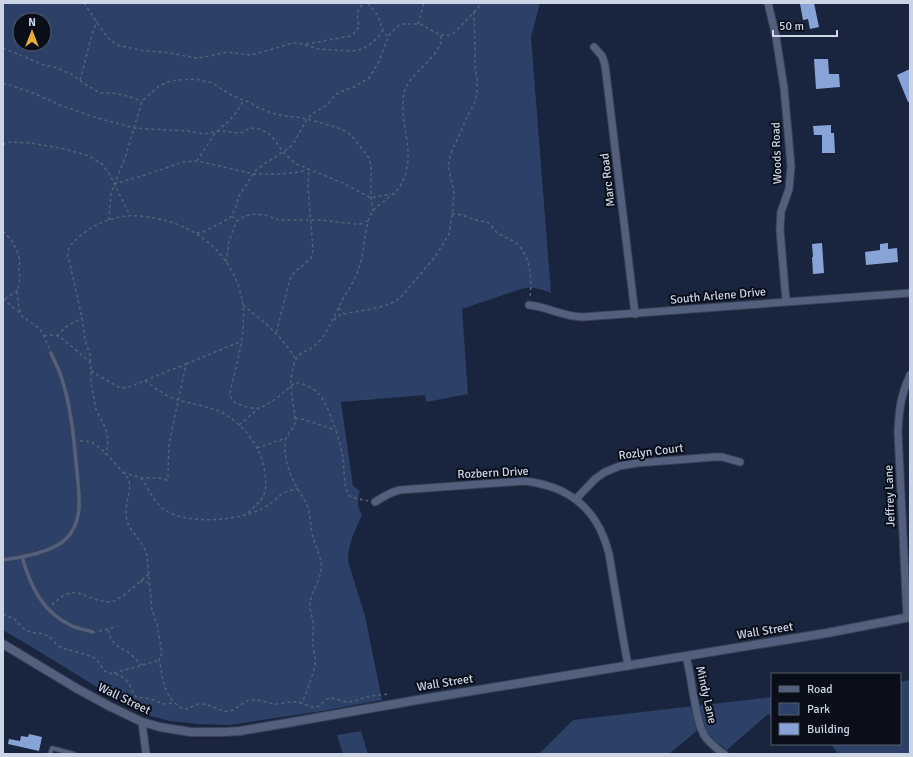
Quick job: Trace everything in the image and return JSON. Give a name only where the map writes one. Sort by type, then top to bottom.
[{"type":"street","name":"Woods Road","points":[[768,3],[776,37],[784,88],[791,166],[789,188],[781,212],[780,220],[786,301]]},
{"type":"street","name":"Marc Road","points":[[594,47],[602,56],[605,65],[635,314]]},
{"type":"street","name":"South Arlene Drive","points":[[529,305],[578,317],[910,293]]},
{"type":"street","name":"Jeffrey Lane","points":[[908,617],[898,432],[900,402],[910,375]]},
{"type":"street","name":"Rozlyn Court","points":[[576,499],[595,479],[612,469],[627,464],[714,457],[722,457],[740,462]]},
{"type":"street","name":"Rozbern Drive","points":[[375,502],[393,491],[400,490],[524,481],[537,482],[559,489],[576,499],[591,514],[601,529],[606,543],[628,666]]},
{"type":"street","name":"Wall Street","points":[[3,644],[76,688],[142,722],[160,727],[191,732],[240,730],[287,723],[424,698],[827,633],[908,617]]},
{"type":"street","name":"Mindy Lane","points":[[686,656],[700,726],[709,741],[724,754]]},
{"type":"street","points":[[142,722],[146,754]]},
{"type":"lane","points":[[3,560],[39,553],[52,548],[66,539],[76,524],[79,497],[74,442],[66,396],[60,373],[51,353]]},
{"type":"lane","points":[[22,557],[33,589],[42,602],[62,621],[74,627],[94,632]]},
{"type":"lane","points":[[50,754],[52,748],[74,754]]},
{"type":"path","points":[[84,3],[107,37],[117,45],[144,51],[163,52],[197,58],[227,52],[251,55],[273,50],[292,43],[304,44],[319,49],[353,51],[363,49],[373,42],[382,31]]},
{"type":"path","points":[[304,44],[351,36],[359,28],[358,13],[363,3]]},
{"type":"path","points":[[368,3],[371,10],[378,16],[382,31],[389,37]]},
{"type":"path","points":[[418,24],[424,3]]},
{"type":"path","points":[[196,234],[204,232],[232,216],[239,196],[254,174],[264,164],[289,148],[312,114],[327,105],[335,95],[354,87],[369,78],[379,62],[389,37],[396,28],[401,24],[418,24],[440,35],[449,35],[454,33],[478,8],[480,3]]},
{"type":"path","points":[[332,321],[338,316],[344,314],[394,303],[400,298],[438,252],[449,234],[454,192],[448,165],[451,153],[474,104],[477,94],[474,12]]},
{"type":"path","points":[[80,80],[96,21]]},
{"type":"path","points":[[302,703],[312,678],[315,663],[313,622],[310,604],[313,591],[320,576],[321,560],[313,537],[308,508],[288,467],[285,444],[286,438],[294,428],[295,418],[291,386],[294,363],[298,356],[320,341],[328,329],[355,279],[361,262],[369,220],[374,211],[400,186],[405,176],[408,164],[408,153],[403,115],[404,92],[412,79],[436,53],[442,40],[440,35]]},
{"type":"path","points":[[3,48],[41,64],[57,68],[71,74],[101,93],[112,93],[127,96],[142,102]]},
{"type":"path","points":[[109,220],[111,193],[126,155],[142,102],[159,86],[168,82],[196,79],[212,83],[231,95],[269,112],[283,116],[308,119],[342,129],[351,135],[369,158],[371,166],[371,198],[374,211]]},
{"type":"path","points":[[3,83],[94,117],[134,128],[187,131],[204,134],[221,131],[239,133],[248,129],[260,129],[271,135],[283,152],[296,164],[343,183],[371,198],[392,194]]},
{"type":"path","points":[[197,161],[216,132],[229,121],[244,100]]},
{"type":"path","points":[[3,145],[8,142],[31,143],[65,148],[89,156],[102,164],[110,175],[130,216]]},
{"type":"path","points":[[114,184],[183,162],[197,161],[254,174],[282,174],[309,169]]},
{"type":"path","points":[[276,334],[292,275],[311,258],[313,250],[308,186],[309,169]]},
{"type":"path","points":[[226,262],[229,241],[237,221],[245,216],[255,214],[265,215],[279,220],[321,220],[354,224],[360,224],[369,220]]},
{"type":"path","points":[[452,214],[462,215],[476,221],[491,224],[495,231],[516,243],[523,250],[527,259],[531,278],[529,305]]},
{"type":"path","points":[[106,455],[108,440],[106,429],[96,409],[92,393],[90,355],[85,340],[82,318],[67,251],[72,243],[89,230],[109,220],[130,216],[140,216],[157,218],[174,223],[187,228],[196,234],[214,248],[226,262],[240,290],[243,330],[230,397],[233,402],[239,405],[251,408],[260,407]]},
{"type":"path","points":[[232,216],[237,221]]},
{"type":"path","points":[[3,231],[12,240],[20,261],[20,279],[17,293],[19,308],[22,316]]},
{"type":"path","points":[[18,290],[4,299],[22,316],[40,329],[51,353]]},
{"type":"path","points":[[242,305],[262,320],[276,334],[290,349],[296,360]]},
{"type":"path","points":[[339,308],[344,314]]},
{"type":"path","points":[[57,336],[66,326],[82,318]]},
{"type":"path","points":[[44,336],[59,336],[90,362]]},
{"type":"path","points":[[91,371],[120,388],[129,387],[242,341]]},
{"type":"path","points":[[123,472],[140,477],[162,478],[167,480],[170,444],[186,364]]},
{"type":"path","points":[[145,381],[170,397],[220,411],[243,428],[257,449],[264,465],[266,479],[266,489],[263,498],[245,515]]},
{"type":"path","points":[[239,425],[260,407],[284,393],[296,383],[301,383],[315,389],[320,395],[328,411],[340,442],[343,455],[345,486],[347,493],[349,496],[375,502]]},
{"type":"path","points":[[295,418],[336,430]]},
{"type":"path","points":[[257,449],[286,438]]},
{"type":"path","points":[[74,442],[87,441],[92,443],[123,472],[130,482],[131,486],[126,503],[126,515],[128,523],[146,550],[152,610],[157,624],[162,654],[159,657],[165,690],[174,703],[183,709],[190,708],[196,704],[203,704],[228,712],[250,700],[275,704],[296,702],[314,707],[329,699],[338,699],[349,702],[371,696],[387,694]]},
{"type":"path","points":[[140,477],[163,509],[176,515],[206,520],[245,515],[263,509],[279,496],[286,492],[298,489]]},
{"type":"path","points":[[48,608],[58,599],[70,592],[76,592],[105,602],[113,601],[122,596],[149,574]]},
{"type":"path","points":[[140,582],[143,581],[149,583]]},
{"type":"path","points":[[3,614],[14,619],[25,630],[48,636],[62,648],[91,656],[96,659],[108,673],[114,673],[160,660]]},
{"type":"path","points":[[94,632],[108,630],[117,626]]},
{"type":"path","points":[[108,630],[116,645],[132,655],[142,665]]},
{"type":"path","points":[[114,673],[125,678],[136,697],[150,699],[164,704],[174,703]]},
{"type":"green space","points":[[3,3],[540,3],[531,37],[551,293],[536,288],[525,288],[462,309],[468,394],[426,402],[425,395],[341,402],[353,486],[360,491],[358,503],[362,515],[354,532],[348,555],[348,561],[365,616],[382,700],[230,725],[170,721],[147,715],[126,705],[3,630]]},
{"type":"green space","points":[[910,680],[910,754],[838,754],[832,745],[901,745],[901,682]]},
{"type":"green space","points":[[771,697],[771,716],[768,714],[727,750],[699,729],[669,754],[539,754],[573,720]]},
{"type":"green space","points":[[361,731],[368,754],[343,754],[337,735]]},
{"type":"building","points":[[814,3],[819,27],[810,29],[808,19],[803,20],[800,4]]},
{"type":"building","points":[[814,59],[828,59],[829,74],[839,74],[840,87],[816,89]]},
{"type":"building","points":[[910,69],[910,102],[908,102],[897,75]]},
{"type":"building","points":[[831,125],[831,133],[834,133],[835,153],[822,153],[822,135],[814,135],[813,126]]},
{"type":"building","points":[[822,243],[824,273],[813,274],[812,244]]},
{"type":"building","points":[[888,243],[888,249],[897,248],[898,262],[866,265],[865,252],[880,250],[880,244]]},
{"type":"building","points":[[29,734],[42,737],[39,751],[8,744],[9,739],[20,741],[21,736],[28,737]]}]
